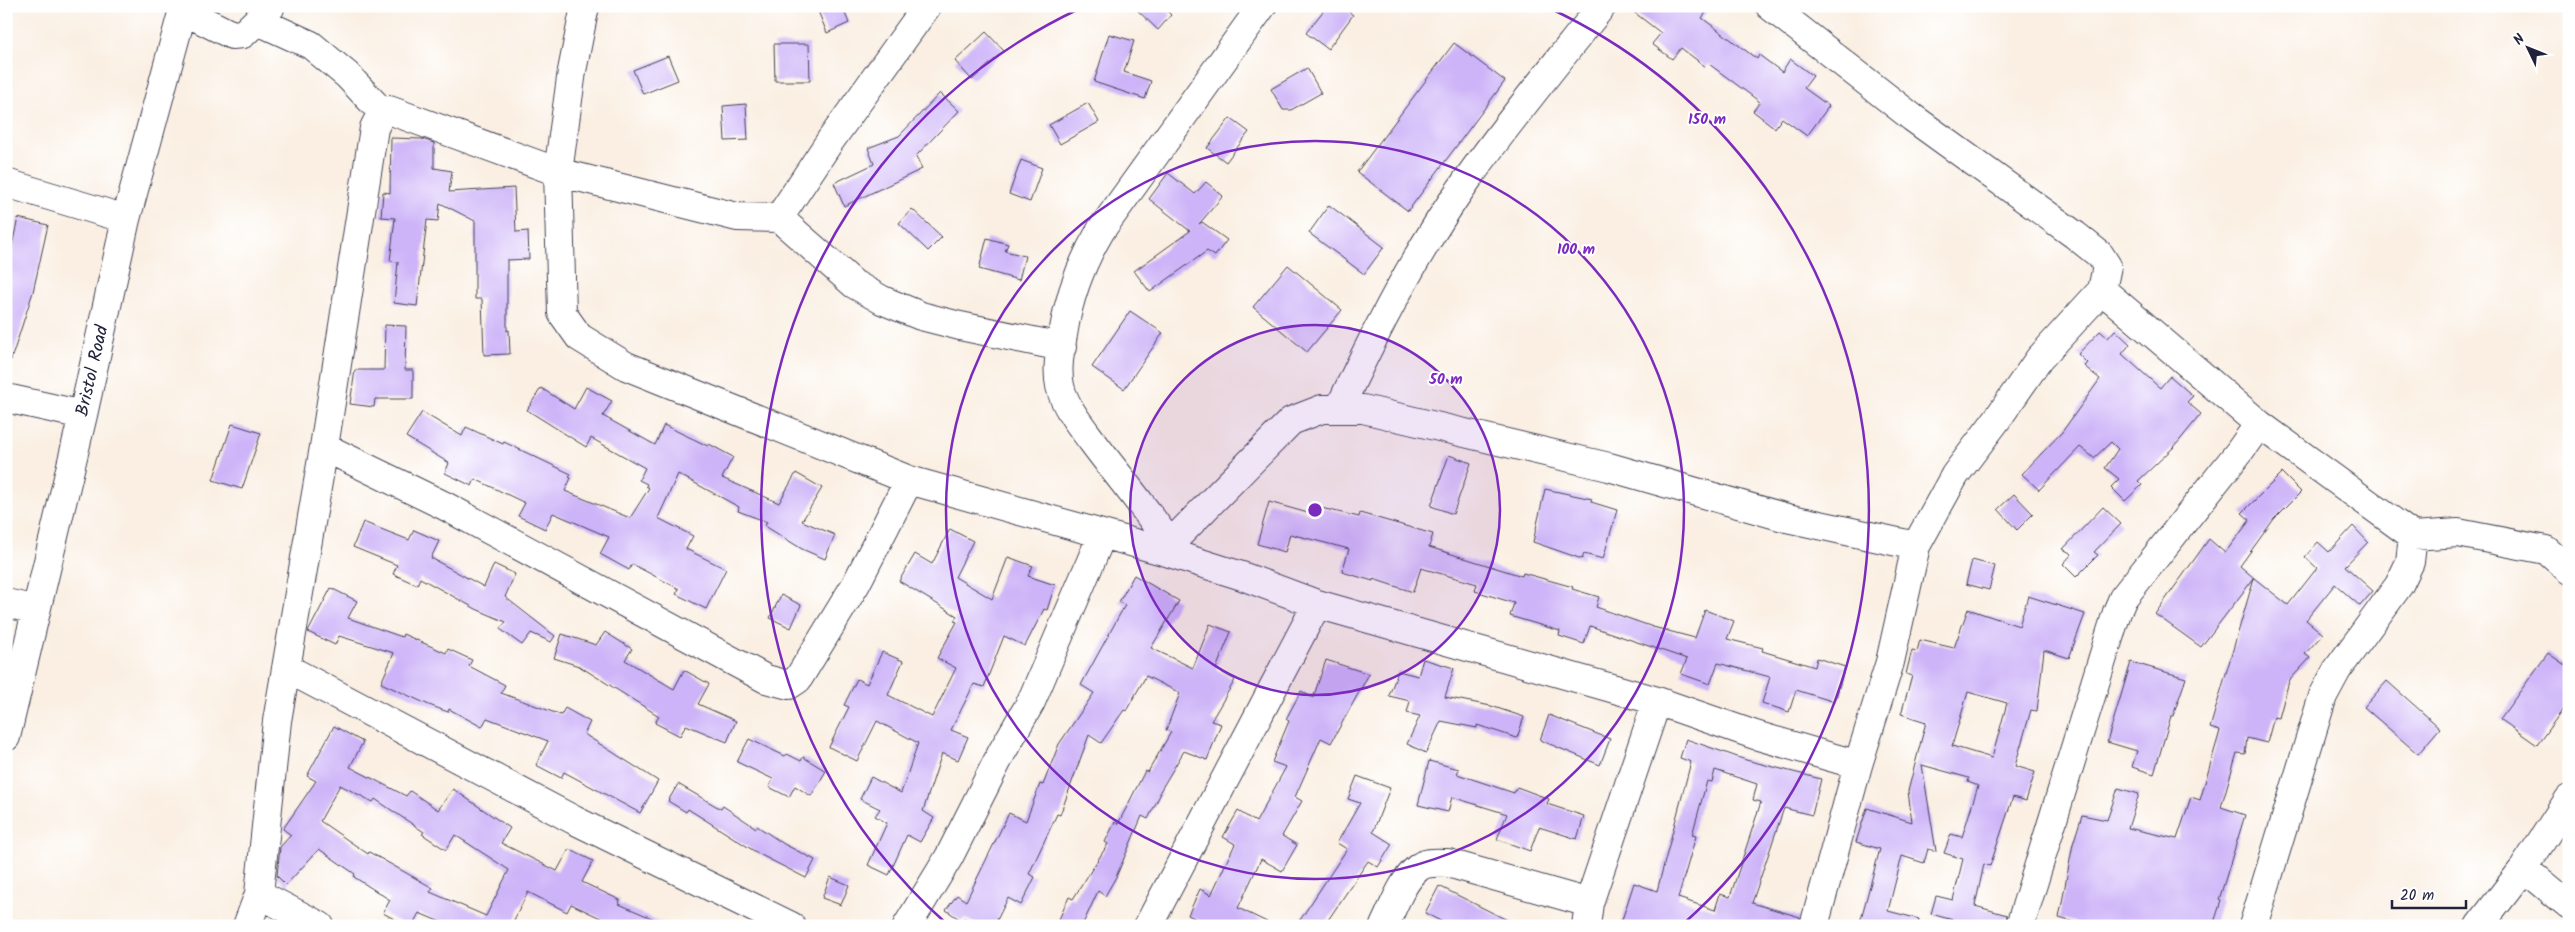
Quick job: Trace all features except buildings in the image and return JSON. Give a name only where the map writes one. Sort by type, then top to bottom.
[{"type":"street","points":[[584,6],[572,71],[558,172],[562,313],[579,337],[626,366],[909,480],[1102,535],[1166,548],[1317,604],[1657,701],[1755,735],[1858,765]]},
{"type":"street","points":[[779,218],[824,149],[927,6]]},
{"type":"street","points":[[1166,548],[1071,410],[1060,388],[1058,369],[1069,298],[1084,259],[1107,223],[1262,6]]},
{"type":"street","points":[[1339,409],[1376,329],[1418,256],[1466,181],[1602,6]]},
{"type":"street","points":[[1770,6],[1913,118],[2100,255],[2107,266],[2102,290],[2039,359],[1955,475],[1916,546],[1890,662],[1858,765],[1814,926]]},
{"type":"street","points":[[183,8],[232,35],[243,34],[264,14],[311,45],[346,75],[382,112]]},
{"type":"street","name":"Bristol Road","points":[[6,736],[83,415],[126,219],[183,8]]},
{"type":"street","points":[[247,926],[259,894],[270,774],[286,668],[324,447],[374,128],[382,112],[389,110],[558,172],[738,217],[779,218],[854,284],[882,300],[921,316],[1062,347]]},
{"type":"street","points":[[6,184],[126,219]]},
{"type":"street","points":[[2102,290],[2259,424],[2413,536],[2458,533],[2546,550],[2569,570]]},
{"type":"street","points":[[6,398],[83,415]]},
{"type":"street","points":[[1166,548],[1282,428],[1291,421],[1322,410],[1339,409],[1363,409],[1562,456],[1787,518],[1916,546]]},
{"type":"street","points":[[2020,926],[2117,612],[2123,598],[2233,460],[2259,424]]},
{"type":"street","points":[[324,447],[445,506],[766,680],[789,686],[798,679],[856,584],[909,480]]},
{"type":"street","points":[[907,926],[949,858],[1002,752],[1032,702],[1102,535]]},
{"type":"street","points":[[2254,926],[2323,696],[2337,670],[2399,585],[2410,562],[2413,536]]},
{"type":"street","points":[[6,603],[36,610]]},
{"type":"street","points":[[1148,926],[1317,604]]},
{"type":"street","points":[[286,668],[574,820],[791,926]]},
{"type":"street","points":[[1384,926],[1408,880],[1418,867],[1430,863],[1448,863],[1588,914],[1657,701]]},
{"type":"street","points":[[2479,926],[2524,868],[2569,798]]},
{"type":"street","points":[[2524,868],[2569,904]]},
{"type":"street","points":[[259,894],[320,926]]}]
